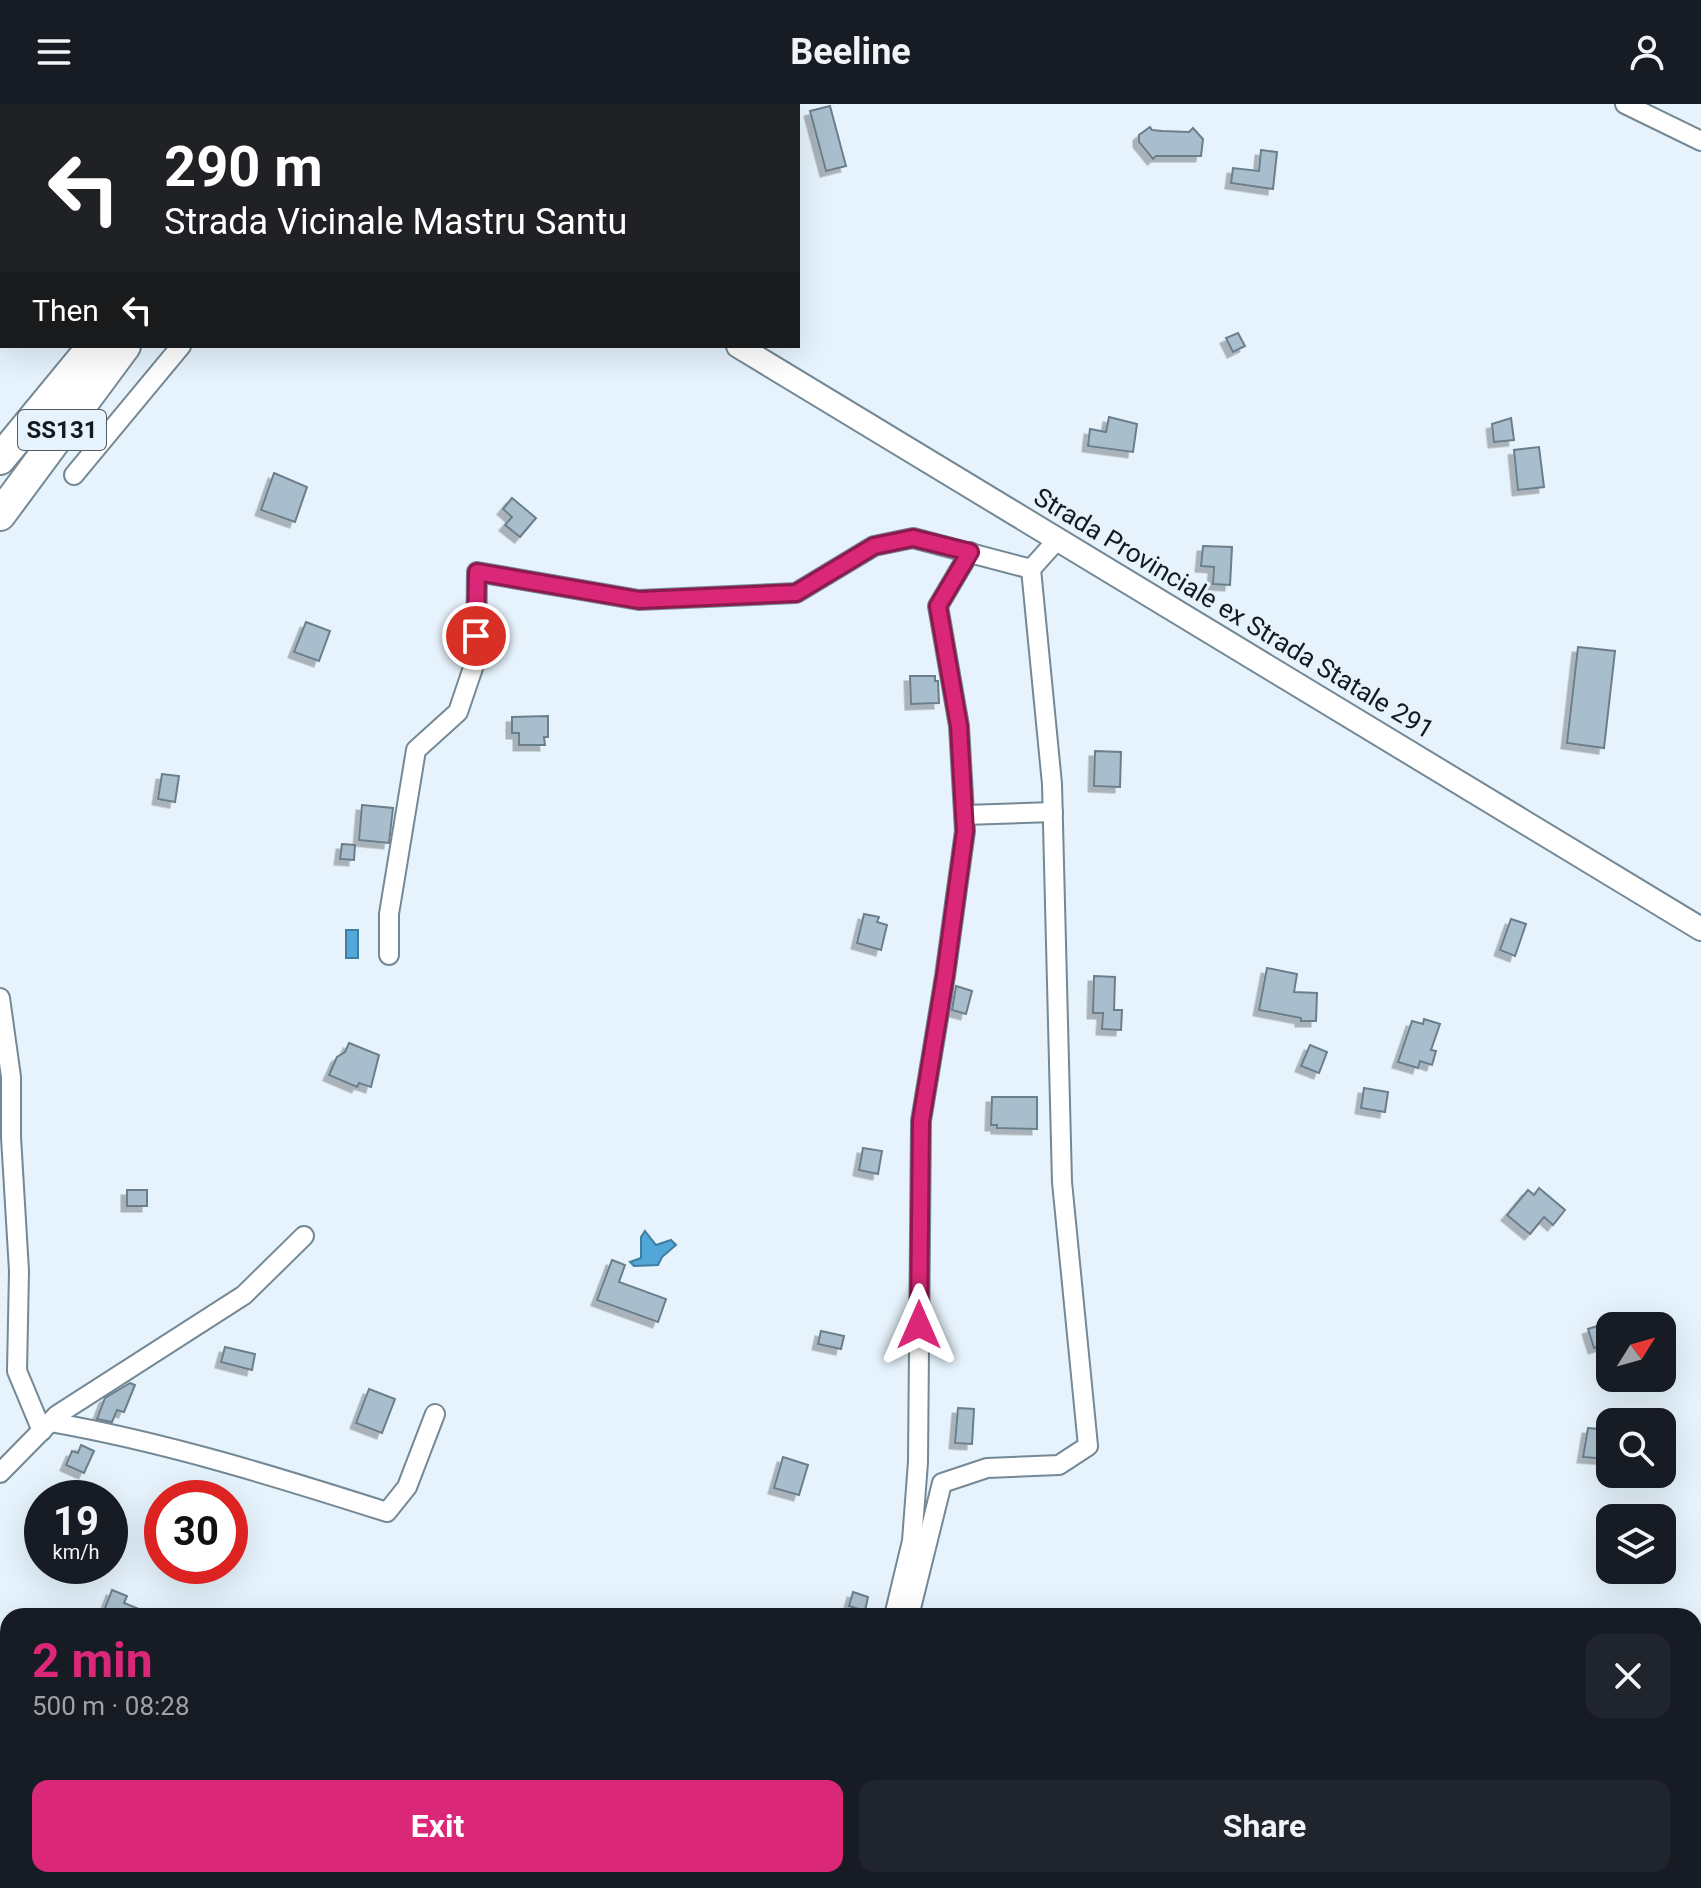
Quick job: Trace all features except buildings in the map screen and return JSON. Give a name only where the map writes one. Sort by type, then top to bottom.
[{"type":"highway","name":"SS131","points":[[0,459],[91,348]]},
{"type":"highway","name":"SS131","points":[[0,515],[124,348]]},
{"type":"street","points":[[1625,104],[1701,141]]},
{"type":"street","points":[[74,475],[179,348]]},
{"type":"street","name":"Strada Provinciale ex Strada Statale 291","points":[[741,348],[1701,929]]},
{"type":"street","points":[[389,955],[389,914],[416,750],[458,712],[476,659],[477,572],[639,600],[796,593],[874,546],[913,538],[1031,569]]},
{"type":"street","points":[[911,1608],[942,1483],[987,1468],[1059,1465],[1088,1446],[1062,1182],[1053,812],[1031,569],[1058,539]]},
{"type":"street","points":[[896,1608],[912,1541],[918,1462],[921,1121],[965,831],[959,726],[938,606],[970,552]]},
{"type":"street","points":[[964,815],[1053,812]]},
{"type":"street","points":[[0,998],[11,1077],[11,1137],[19,1271],[9,1358],[46,1426]]},
{"type":"street","points":[[0,1473],[57,1415],[244,1295],[304,1236]]},
{"type":"street","points":[[46,1426],[97,1430],[280,1478],[387,1512],[407,1487],[435,1414]]},
{"type":"water","points":[[346,930],[358,930],[358,958],[346,958]]},
{"type":"water","points":[[645,1231],[656,1245],[671,1240],[676,1245],[658,1265],[634,1266],[630,1262],[641,1258],[641,1237]]},
{"type":"route","points":[[476,636],[477,572],[639,600],[796,593],[874,546],[913,538],[970,552],[938,606],[959,726],[965,831],[921,1121],[919,1325]]}]
